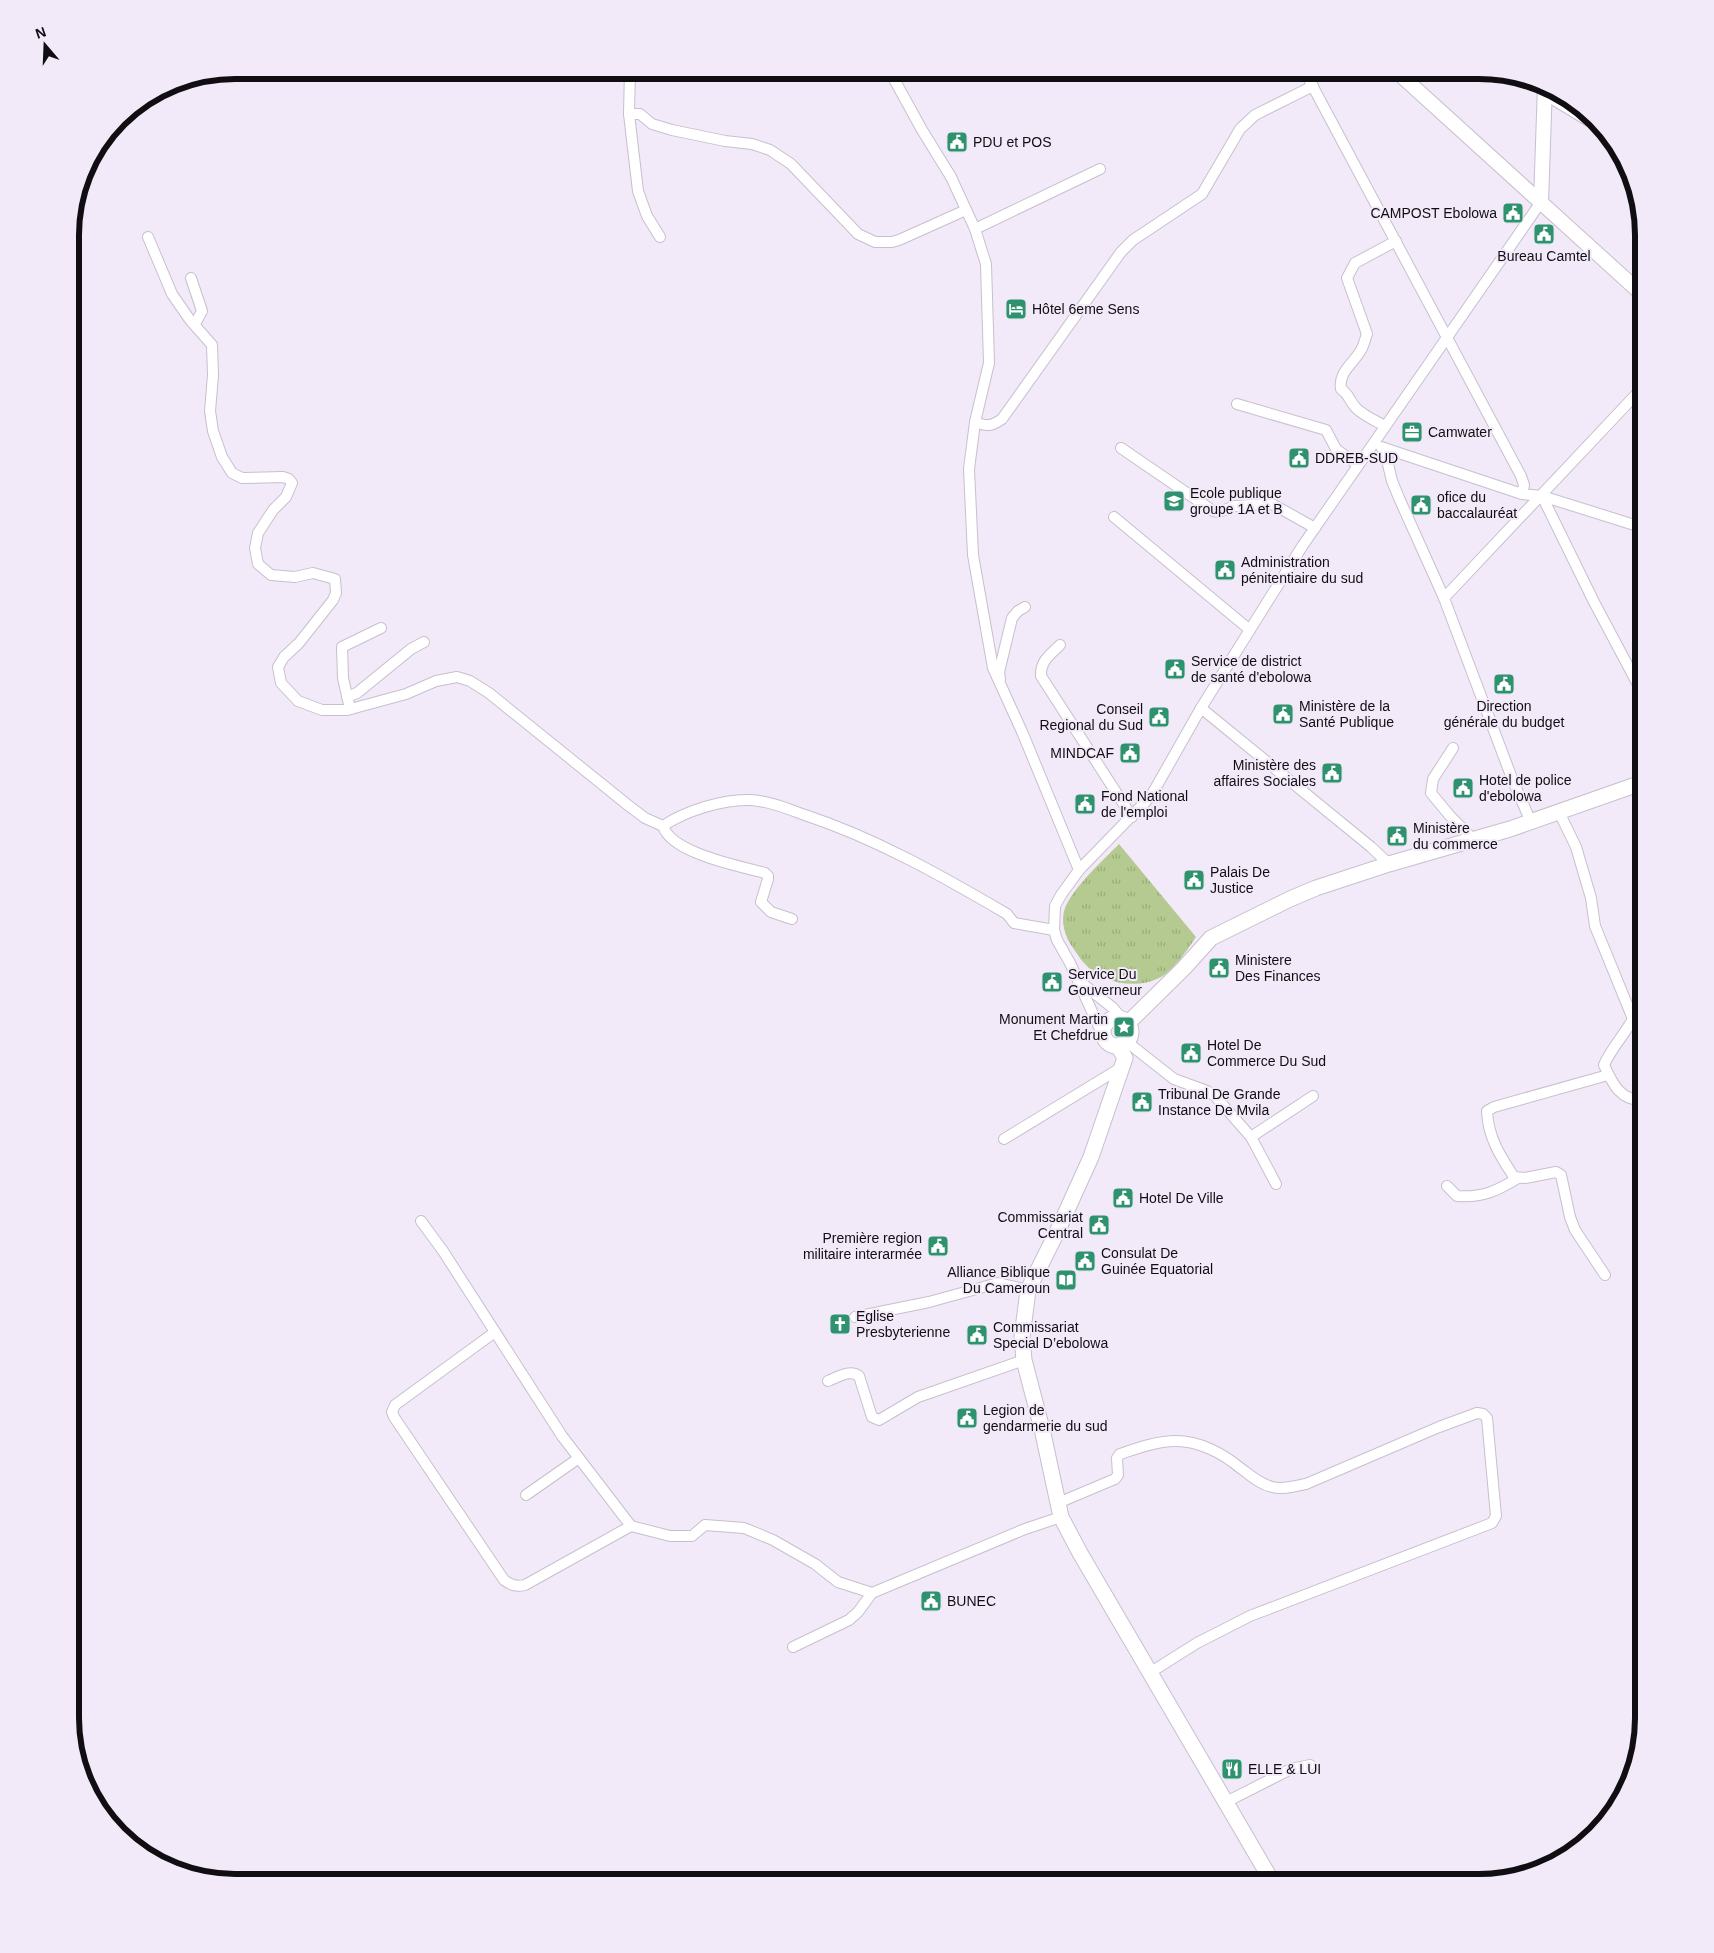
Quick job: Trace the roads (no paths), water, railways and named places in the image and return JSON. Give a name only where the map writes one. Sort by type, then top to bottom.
[{"type":"highway","points":[[1126,1021],[1184,968],[1211,938],[1316,888],[1389,864],[1531,822],[1635,785]]},
{"type":"highway","points":[[1122,1044],[1107,1042],[1103,1032],[1104,1026],[1113,1019],[1126,1021]]},
{"type":"highway","points":[[1126,1021],[1131,1032],[1122,1044],[1125,1058],[1091,1157],[1028,1290],[1022,1337],[1024,1360],[1060,1510],[1080,1553],[1268,1874]]},
{"type":"main road","points":[[1405,79],[1635,288]]},
{"type":"main road","points":[[1541,202],[1545,94]]},
{"type":"street","points":[[630,79],[628,114],[638,191],[647,216],[660,237]]},
{"type":"street","points":[[894,79],[950,177],[975,229],[986,264],[989,363],[975,422],[969,469],[973,556],[992,668],[1023,734],[1079,870]]},
{"type":"street","points":[[1309,79],[1521,476],[1524,484],[1522,494]]},
{"type":"street","points":[[975,422],[986,427],[1002,419],[1121,252],[1133,240],[1202,194],[1240,128],[1255,115],[1313,86]]},
{"type":"street","points":[[628,114],[640,114],[652,124],[672,130],[725,141],[752,144],[770,150],[790,164],[858,234],[875,242],[899,240],[966,210]]},
{"type":"street","points":[[975,229],[1100,169]]},
{"type":"street","points":[[1103,1032],[1057,940],[1054,930],[1055,906],[1079,870],[1151,796],[1201,708],[1315,528],[1541,202]]},
{"type":"street","points":[[148,237],[172,294],[212,345],[213,375],[210,411],[212,431],[222,457],[232,473],[242,478],[283,477],[289,479],[292,483],[286,497],[273,510],[258,533],[255,548],[258,564],[271,575],[295,576],[313,573],[336,579],[336,592],[333,600],[299,643],[284,657],[278,667],[281,683],[298,701],[322,710],[350,709],[406,694],[436,680],[457,677],[470,681],[489,693],[628,806],[645,818],[663,826],[666,834],[695,854],[765,873],[768,879],[761,902],[771,912],[792,919]]},
{"type":"street","points":[[1385,426],[1358,410],[1351,402],[1348,394],[1341,389],[1340,383],[1349,364],[1361,351],[1367,334],[1346,278],[1355,264],[1396,241]]},
{"type":"street","points":[[191,278],[202,311],[194,324]]},
{"type":"street","points":[[1444,598],[1635,396]]},
{"type":"street","points":[[1237,404],[1326,430],[1336,450],[1358,465]]},
{"type":"street","points":[[1373,443],[1522,494],[1542,496],[1635,525]]},
{"type":"street","points":[[1121,448],[1213,511],[1219,512],[1234,506],[1269,504],[1315,528]]},
{"type":"street","points":[[1384,448],[1392,481],[1444,598],[1513,781],[1531,822]]},
{"type":"street","points":[[1542,496],[1594,602],[1635,678]]},
{"type":"street","points":[[1114,517],[1250,630]]},
{"type":"street","points":[[1002,692],[999,672],[1004,647],[1012,618],[1025,607]]},
{"type":"street","points":[[350,709],[343,678],[342,647],[381,628]]},
{"type":"street","points":[[347,697],[358,693],[410,649],[424,642]]},
{"type":"street","points":[[1060,646],[1045,659],[1040,668],[1041,676],[1132,817]]},
{"type":"street","points":[[1201,708],[1371,847],[1389,864]]},
{"type":"street","points":[[1453,748],[1433,779],[1431,793],[1474,840]]},
{"type":"street","points":[[663,826],[682,814],[725,803],[750,800],[771,804],[831,824],[913,860],[1007,914],[1014,922],[1054,930]]},
{"type":"street","points":[[1559,812],[1576,847],[1591,898],[1595,926],[1633,1019],[1624,1035],[1610,1052],[1604,1065],[1620,1094],[1635,1100]]},
{"type":"street","points":[[1078,981],[1113,1008],[1126,1021]]},
{"type":"street","points":[[1122,1044],[1174,1079],[1207,1091],[1215,1096],[1251,1137],[1276,1184]]},
{"type":"street","points":[[1004,1139],[1122,1067]]},
{"type":"street","points":[[1605,1274],[1576,1230],[1570,1217],[1561,1175],[1556,1172],[1525,1178],[1514,1177],[1497,1152],[1487,1119],[1487,1111],[1494,1107],[1608,1075]]},
{"type":"street","points":[[1251,1137],[1313,1096]]},
{"type":"street","points":[[1447,1186],[1457,1196],[1472,1197],[1497,1190],[1518,1178]]},
{"type":"street","points":[[421,1221],[443,1251],[562,1436],[631,1526],[670,1536],[692,1536],[705,1525],[744,1528],[789,1548],[838,1582],[872,1593]]},
{"type":"street","points":[[855,1317],[929,1302],[998,1283],[1028,1290]]},
{"type":"street","points":[[495,1332],[395,1406],[392,1412],[504,1580],[517,1587],[525,1585],[631,1526]]},
{"type":"street","points":[[828,1381],[848,1373],[855,1373],[859,1376],[872,1417],[879,1420],[918,1397],[1024,1360]]},
{"type":"street","points":[[793,1647],[849,1620],[858,1612],[872,1593],[1025,1529],[1115,1479],[1118,1476],[1117,1458],[1120,1454],[1159,1442],[1178,1441],[1206,1447],[1232,1462],[1260,1483],[1272,1487],[1286,1488],[1306,1484],[1439,1427],[1477,1413],[1483,1414],[1487,1418],[1496,1516],[1492,1523],[1250,1616],[1197,1643],[1151,1672]]},
{"type":"street","points":[[526,1495],[579,1458]]},
{"type":"street","points":[[1226,1802],[1291,1769],[1310,1765]]},
{"type":"place","name":"PDU et POS","points":[[957,142]]},
{"type":"place","name":"CAMPOST Ebolowa","points":[[1513,213]]},
{"type":"place","name":"Bureau Camtel","points":[[1544,234]]},
{"type":"place","name":"Hôtel 6eme Sens","points":[[1016,309]]},
{"type":"place","name":"Camwater","points":[[1412,432]]},
{"type":"place","name":"DDREB-SUD","points":[[1299,458]]},
{"type":"place","name":"Ecole publique groupe 1A et B","points":[[1174,501]]},
{"type":"place","name":"ofice du baccalauréat","points":[[1421,505]]},
{"type":"place","name":"Administration pénitentiaire du sud","points":[[1225,570]]},
{"type":"place","name":"Service de district de santé d'ebolowa","points":[[1175,669]]},
{"type":"place","name":"Direction générale du budget","points":[[1504,684]]},
{"type":"place","name":"Ministère de la Santé Publique","points":[[1283,714]]},
{"type":"place","name":"Conseil Regional du Sud","points":[[1159,717]]},
{"type":"place","name":"MINDCAF","points":[[1130,753]]},
{"type":"place","name":"Ministère des affaires Sociales","points":[[1332,773]]},
{"type":"place","name":"Hotel de police d'ebolowa","points":[[1463,788]]},
{"type":"place","name":"Fond National de l'emploi","points":[[1085,804]]},
{"type":"place","name":"Ministère du commerce","points":[[1397,836]]},
{"type":"place","name":"Palais De Justice","points":[[1194,880]]},
{"type":"place","name":"Ministere Des Finances","points":[[1219,968]]},
{"type":"place","name":"Service Du Gouverneur","points":[[1052,982]]},
{"type":"place","name":"Monument Martin Et Chefdrue","points":[[1124,1027]]},
{"type":"place","name":"Hotel De Commerce Du Sud","points":[[1191,1053]]},
{"type":"place","name":"Tribunal De Grande Instance De Mvila","points":[[1142,1102]]},
{"type":"place","name":"Hotel De Ville","points":[[1123,1198]]},
{"type":"place","name":"Commissariat Central","points":[[1099,1225]]},
{"type":"place","name":"Première region militaire interarmée","points":[[938,1246]]},
{"type":"place","name":"Consulat De Guinée Equatorial","points":[[1085,1261]]},
{"type":"place","name":"Alliance Biblique Du Cameroun","points":[[1066,1280]]},
{"type":"place","name":"Eglise Presbyterienne","points":[[840,1324]]},
{"type":"place","name":"Commissariat Special D’ebolowa","points":[[977,1335]]},
{"type":"place","name":"Legion de gendarmerie du sud","points":[[967,1418]]},
{"type":"place","name":"BUNEC","points":[[931,1601]]},
{"type":"place","name":"ELLE & LUI","points":[[1232,1769]]}]
